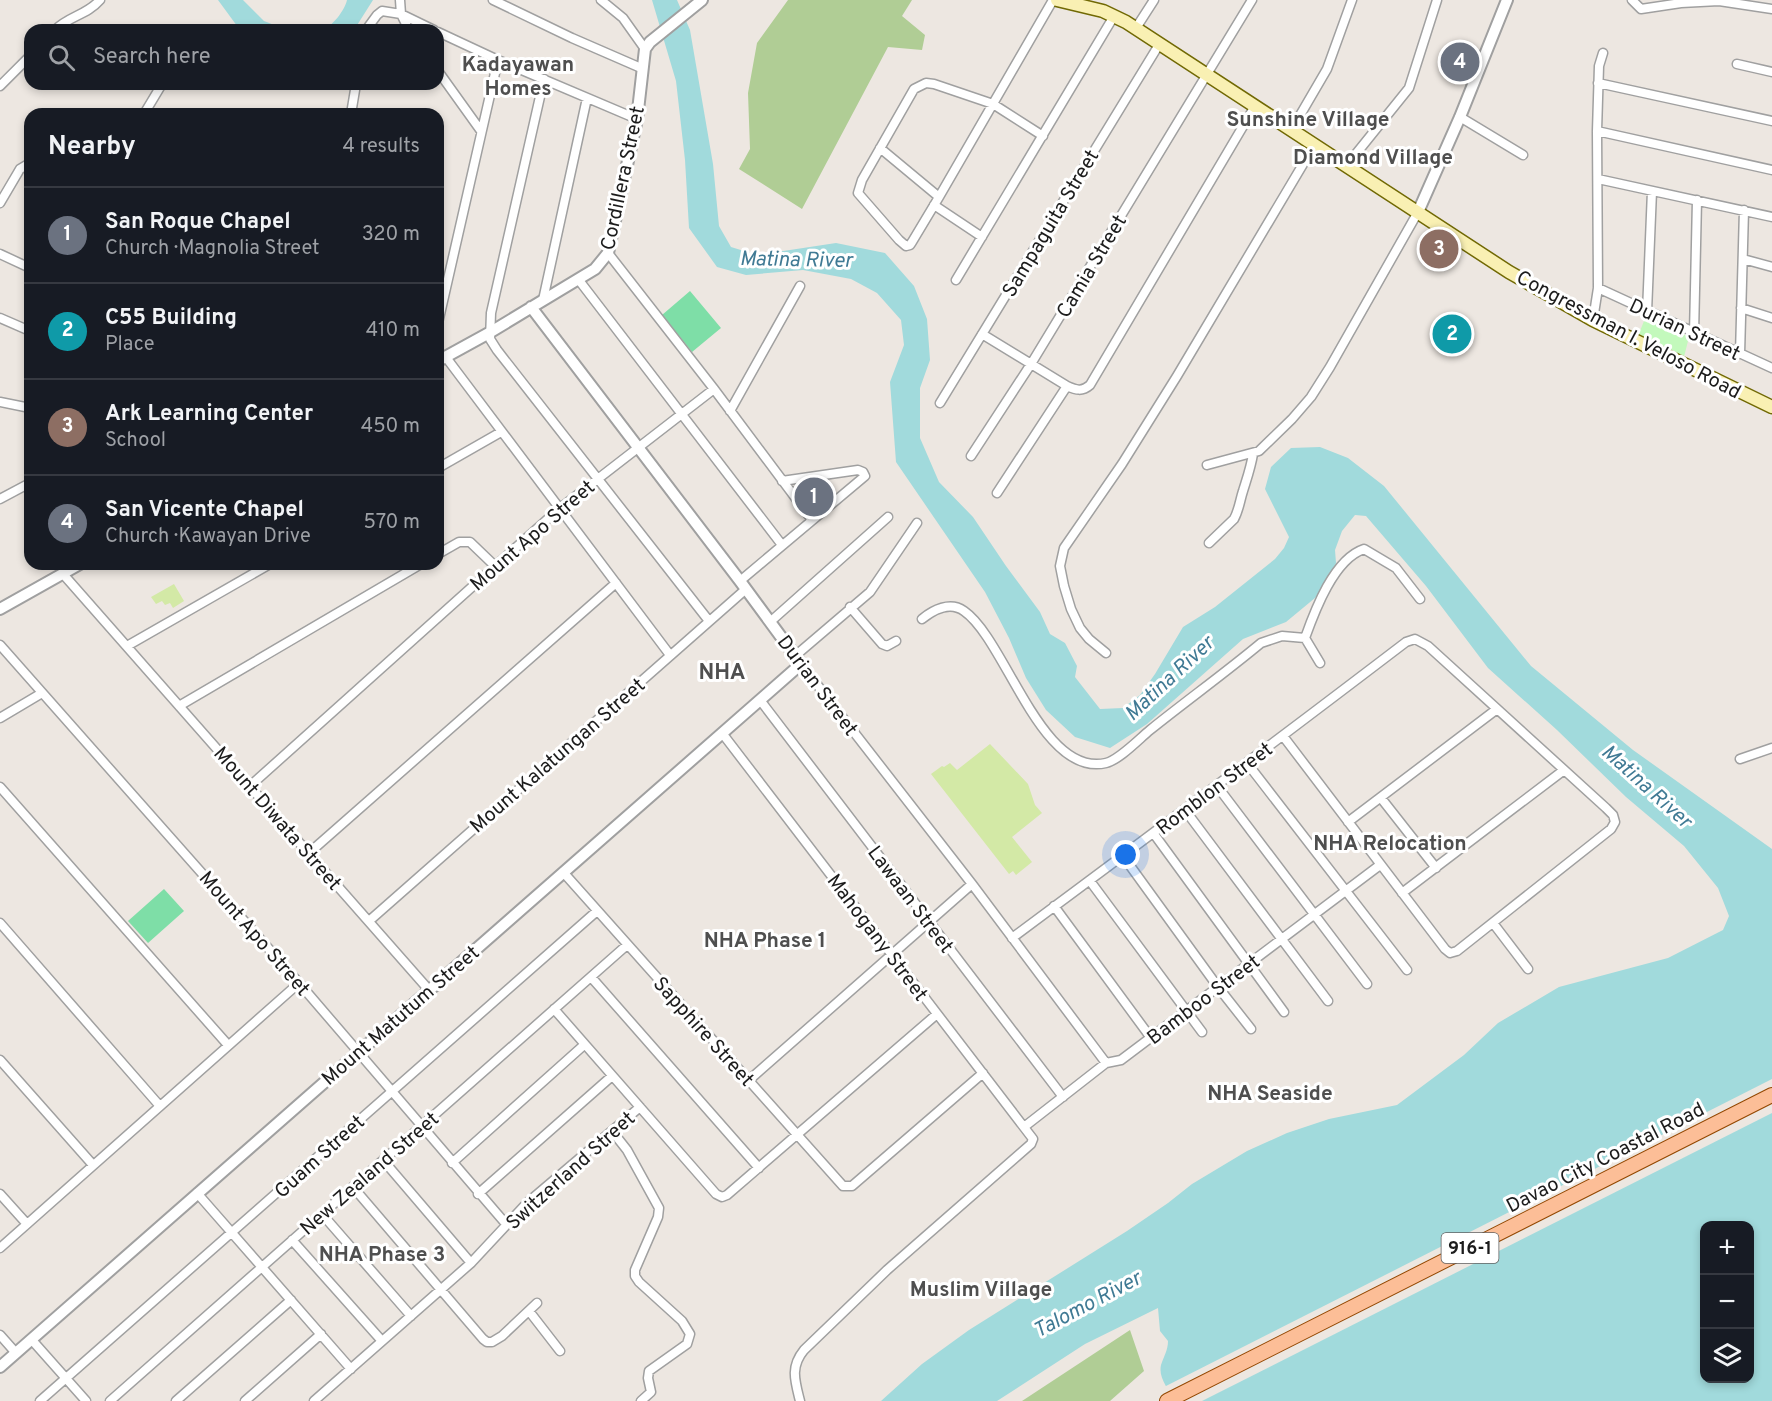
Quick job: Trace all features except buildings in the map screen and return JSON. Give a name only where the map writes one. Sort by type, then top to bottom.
[{"type":"main road","name":"Congressman I. Veloso Road","points":[[1055,0],[1091,7],[1136,28],[1509,272],[1593,320],[1772,407]]},
{"type":"main road","name":"Davao City Coastal Road","points":[[1167,1401],[1772,1095]]},
{"type":"street","points":[[62,24],[71,17],[89,11],[100,0]]},
{"type":"street","points":[[400,0],[401,14],[406,24]]},
{"type":"street","points":[[493,0],[641,68]]},
{"type":"street","points":[[601,0],[623,18],[645,49]]},
{"type":"street","name":"Cordillera Street","points":[[444,357],[489,333],[600,265],[608,253],[637,118],[645,49],[653,39],[702,0]]},
{"type":"street","points":[[1042,136],[993,104],[934,84],[920,84],[909,97],[859,185],[858,193],[899,240],[906,246],[912,243],[993,104],[1055,0]]},
{"type":"street","points":[[1136,28],[1154,0]]},
{"type":"street","name":"Camia Street","points":[[971,456],[1031,364],[1252,0]]},
{"type":"street","points":[[1292,129],[1327,69],[1352,0]]},
{"type":"street","points":[[1347,165],[1409,88],[1437,0]]},
{"type":"street","points":[[1207,465],[1253,454],[1293,420],[1311,397],[1418,212],[1460,117],[1507,0]]},
{"type":"street","points":[[1632,0],[1641,9],[1701,1],[1742,2],[1772,9]]},
{"type":"street","points":[[370,24],[382,11],[401,14],[422,24]]},
{"type":"street","points":[[956,280],[1114,16]]},
{"type":"street","points":[[444,35],[498,60],[637,118]]},
{"type":"street","name":"Sampaguita Street","points":[[940,403],[1160,44]]},
{"type":"street","points":[[1593,320],[1598,288],[1598,83],[1603,53]]},
{"type":"street","points":[[444,296],[498,60]]},
{"type":"street","points":[[0,87],[24,62]]},
{"type":"street","points":[[1737,64],[1772,72]]},
{"type":"street","points":[[444,79],[481,131]]},
{"type":"street","points":[[544,79],[492,313],[490,339],[709,621]]},
{"type":"street","points":[[1598,83],[1772,121]]},
{"type":"street","points":[[148,108],[158,90]]},
{"type":"street","points":[[352,108],[355,90]]},
{"type":"street","points":[[543,300],[587,98]]},
{"type":"street","points":[[982,334],[1067,386],[1080,390],[1090,384],[1255,106]]},
{"type":"street","points":[[1460,117],[1523,155]]},
{"type":"street","points":[[1597,131],[1772,170]]},
{"type":"street","points":[[1106,653],[1080,628],[1071,609],[1060,566],[1064,548],[1122,464],[1177,376],[1315,144]]},
{"type":"street","points":[[880,148],[937,201],[982,237]]},
{"type":"street","points":[[0,203],[20,169],[24,167]]},
{"type":"street","points":[[1598,179],[1772,217]]},
{"type":"street","points":[[1647,312],[1652,190]]},
{"type":"street","points":[[1694,334],[1697,200]]},
{"type":"street","points":[[1740,354],[1744,210]]},
{"type":"street","points":[[608,253],[812,520]]},
{"type":"street","points":[[0,254],[24,265]]},
{"type":"street","points":[[1743,259],[1772,267]]},
{"type":"street","points":[[578,279],[782,546]]},
{"type":"street","points":[[730,411],[800,286]]},
{"type":"street","name":"Durian Street","points":[[1598,288],[1772,368]]},
{"type":"street","name":"Durian Street","points":[[531,307],[1106,1063]]},
{"type":"street","points":[[1741,308],[1772,318]]},
{"type":"street","points":[[0,318],[24,328]]},
{"type":"street","points":[[444,361],[670,655]]},
{"type":"street","points":[[997,493],[1067,386]]},
{"type":"street","name":"Mount Apo Street","points":[[250,786],[559,509],[714,389]]},
{"type":"street","points":[[0,402],[24,407]]},
{"type":"street","points":[[444,465],[501,432]]},
{"type":"street","points":[[1209,543],[1237,514],[1251,469],[1253,454]]},
{"type":"street","name":"Mount Kalatungan Street","points":[[369,921],[709,621],[782,546],[864,478],[864,474],[858,470],[782,481]]},
{"type":"street","points":[[0,499],[24,486]]},
{"type":"street","points":[[770,622],[888,517]]},
{"type":"street","name":"Mount Matutum Street","points":[[0,1367],[760,700],[850,608],[876,586],[917,524]]},
{"type":"street","points":[[444,551],[459,542],[470,542],[496,567]]},
{"type":"street","points":[[1320,663],[1305,638],[1316,605],[1345,561],[1353,553],[1364,549],[1396,568],[1420,599]]},
{"type":"street","points":[[0,609],[70,570]]},
{"type":"street","points":[[127,646],[260,570]]},
{"type":"street","points":[[179,706],[411,570]]},
{"type":"street","name":"Mount Diwata Street","points":[[63,574],[429,990]]},
{"type":"street","points":[[309,853],[616,583]]},
{"type":"street","points":[[850,608],[882,644],[887,646],[896,641]]},
{"type":"street","points":[[922,619],[929,613],[942,608],[962,609],[979,625],[1035,717],[1070,756],[1082,762],[1107,763],[1132,746],[1261,643],[1282,636],[1305,638]]},
{"type":"street","name":"Romblon Street","points":[[1012,938],[1154,834],[1406,642],[1415,639],[1428,646],[1497,709]]},
{"type":"street","name":"Mount Apo Street","points":[[0,645],[299,983],[506,1224]]},
{"type":"street","points":[[0,718],[42,693]]},
{"type":"street","name":"Lawaan Street","points":[[760,700],[1063,1097]]},
{"type":"street","points":[[1283,736],[1444,950],[1450,953],[1457,951],[1493,923],[1611,829],[1616,822],[1613,815],[1497,709],[1348,822]]},
{"type":"street","name":"Mahogany Street","points":[[722,733],[1033,1141],[874,1282],[804,1350],[798,1357],[794,1371],[800,1401]]},
{"type":"street","points":[[1740,759],[1772,748]]},
{"type":"street","points":[[1247,763],[1407,970]]},
{"type":"street","points":[[1402,893],[1564,770]]},
{"type":"street","points":[[1217,786],[1367,984]]},
{"type":"street","points":[[0,787],[228,1045]]},
{"type":"street","points":[[1381,798],[1436,868]]},
{"type":"street","points":[[1185,810],[1329,1001]]},
{"type":"street","points":[[1154,834],[1284,1012]]},
{"type":"street","points":[[1123,856],[1251,1029]]},
{"type":"street","name":"Bamboo Street","points":[[1024,1127],[1106,1063],[1121,1060],[1151,1038],[1380,865]]},
{"type":"street","name":"Sapphire Street","points":[[564,872],[796,1135],[840,1184],[846,1187],[852,1186],[983,1073]]},
{"type":"street","points":[[1089,881],[1202,1032]]},
{"type":"street","points":[[748,1081],[972,884]]},
{"type":"street","points":[[1054,906],[1151,1038]]},
{"type":"street","name":"Guam Street","points":[[40,1401],[597,911]]},
{"type":"street","points":[[0,923],[159,1105]]},
{"type":"street","points":[[1493,923],[1528,969]]},
{"type":"street","name":"New Zealand Street","points":[[110,1401],[627,945]]},
{"type":"street","points":[[591,977],[759,1168]]},
{"type":"street","points":[[0,1248],[299,983]]},
{"type":"street","points":[[554,1009],[716,1194],[722,1197],[759,1168],[937,1014]]},
{"type":"street","points":[[452,1163],[585,1045]]},
{"type":"street","points":[[0,1060],[93,1165]]},
{"type":"street","points":[[478,1194],[612,1076]]},
{"type":"street","name":"Switzerland Street","points":[[314,1401],[471,1263],[495,1240],[506,1224],[527,1203],[640,1107]]},
{"type":"street","points":[[612,1131],[627,1150],[659,1208],[658,1217],[635,1270],[635,1276],[682,1321],[690,1334],[687,1344],[649,1371],[651,1392],[641,1401]]},
{"type":"street","points":[[383,1160],[471,1263]]},
{"type":"street","points":[[353,1187],[487,1342],[497,1340],[537,1303]]},
{"type":"street","points":[[198,1193],[351,1369]]},
{"type":"street","points":[[0,1194],[27,1224]]},
{"type":"street","points":[[322,1214],[411,1316]]},
{"type":"street","points":[[292,1240],[382,1341]]},
{"type":"street","points":[[176,1401],[291,1300]]},
{"type":"street","points":[[529,1311],[560,1351]]},
{"type":"street","points":[[245,1401],[321,1334]]},
{"type":"street","points":[[0,1335],[16,1353]]},
{"type":"street","points":[[31,1339],[86,1401]]},
{"type":"green space","points":[[788,0],[912,0],[902,16],[925,35],[922,50],[888,47],[802,209],[739,169],[750,149],[748,93],[757,43]]},
{"type":"green space","points":[[690,291],[721,328],[692,352],[662,315]]},
{"type":"green space","points":[[1646,316],[1689,337],[1684,357],[1638,336]]},
{"type":"green space","points":[[174,584],[184,601],[173,608],[170,603],[165,605],[162,601],[156,604],[151,597]]},
{"type":"green space","points":[[990,744],[1028,784],[1035,805],[1042,813],[1012,837],[1032,862],[1016,875],[1013,871],[1009,874],[931,774],[950,763],[957,770]]},
{"type":"green space","points":[[164,889],[184,911],[148,943],[128,921]]},
{"type":"green space","points":[[1130,1330],[1144,1371],[1110,1401],[1022,1401]]},
{"type":"water","points":[[218,0],[243,0],[264,21],[272,24],[236,24]]},
{"type":"water","points":[[347,0],[373,0],[358,24],[331,24],[344,8]]},
{"type":"water","points":[[652,0],[677,0],[690,30],[713,164],[719,226],[731,247],[757,255],[836,243],[885,253],[914,286],[927,319],[930,360],[920,388],[920,438],[939,482],[973,517],[1040,612],[1050,634],[1065,643],[1077,666],[1075,677],[1100,709],[1123,708],[1140,695],[1183,627],[1215,607],[1275,559],[1289,537],[1265,489],[1271,467],[1291,448],[1320,447],[1348,458],[1384,486],[1531,666],[1633,750],[1772,849],[1772,1401],[1175,1401],[1160,1370],[1168,1341],[1160,1331],[1158,1308],[1085,1344],[997,1401],[881,1401],[922,1364],[969,1330],[1127,1231],[1192,1184],[1247,1151],[1287,1133],[1329,1119],[1397,1105],[1464,1055],[1498,1023],[1559,987],[1668,958],[1723,930],[1729,916],[1718,888],[1684,846],[1626,797],[1557,730],[1488,668],[1426,586],[1366,516],[1355,515],[1342,531],[1335,550],[1336,563],[1330,578],[1315,598],[1286,622],[1243,639],[1147,724],[1110,748],[1075,737],[1046,710],[1026,678],[1009,638],[985,592],[896,462],[890,382],[904,345],[901,320],[877,293],[851,279],[803,270],[746,275],[717,267],[689,228],[685,160],[676,81]]},
{"type":"pier","points":[[1772,1079],[1772,1113],[1202,1401],[1172,1401],[1164,1387]]},
{"type":"place","name":"San Vicente Chapel","points":[[1460,62]]},
{"type":"place","name":"Ark Learning Center","points":[[1439,249]]},
{"type":"place","name":"C55 Building","points":[[1452,334]]},
{"type":"place","name":"San Roque Chapel","points":[[814,497]]},
{"type":"district","name":"Kadayawan Homes","points":[[518,76]]},
{"type":"district","name":"Sunshine Village","points":[[1308,119]]},
{"type":"district","name":"Diamond Village","points":[[1373,157]]},
{"type":"district","name":"NHA","points":[[722,671]]},
{"type":"district","name":"NHA Relocation","points":[[1390,843]]},
{"type":"district","name":"NHA Phase 1","points":[[765,940]]},
{"type":"district","name":"NHA Seaside","points":[[1270,1093]]},
{"type":"district","name":"NHA Phase 3","points":[[382,1254]]},
{"type":"district","name":"Muslim Village","points":[[981,1289]]},
{"type":"water label","name":"Matina River","points":[[796,259]]},
{"type":"water label","name":"Matina River","points":[[1169,678]]},
{"type":"water label","name":"Matina River","points":[[1647,786]]},
{"type":"water label","name":"Talomo River","points":[[1087,1304]]}]
